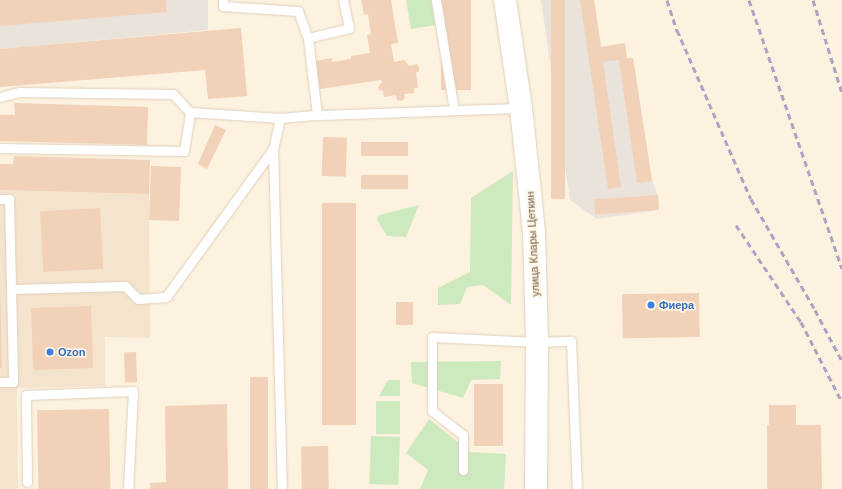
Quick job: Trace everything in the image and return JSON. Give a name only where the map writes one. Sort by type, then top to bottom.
[{"type":"street","name":"улица Клары Цеткин","points":[[504,0],[521,108],[534,232],[537,342],[536,489]]},
{"type":"lane","points":[[222,0],[223,6],[298,11],[308,38],[316,115]]},
{"type":"lane","points":[[308,38],[348,28],[343,0]]},
{"type":"lane","points":[[436,0],[454,110]]},
{"type":"lane","points":[[0,97],[19,92],[173,94],[190,112],[280,118],[316,115],[521,108]]},
{"type":"lane","points":[[0,148],[184,151],[190,112]]},
{"type":"lane","points":[[280,118],[273,149],[282,489]]},
{"type":"lane","points":[[12,289],[125,286],[138,299],[166,297],[273,149]]},
{"type":"lane","points":[[0,199],[9,199],[13,382],[0,382]]},
{"type":"lane","points":[[463,470],[463,435],[432,411],[432,337],[537,342],[572,341],[577,489]]},
{"type":"lane","points":[[27,482],[26,395],[133,391],[128,489]]},
{"type":"shaded area","points":[[0,0],[208,0],[208,30],[0,49]]},
{"type":"shaded area","points":[[541,0],[594,0],[601,47],[625,43],[627,58],[633,58],[652,181],[658,195],[659,210],[597,219],[570,200]]},
{"type":"shaded area","points":[[0,190],[149,194],[150,338],[105,337],[105,386],[17,388],[18,489],[0,489]]},
{"type":"green space","points":[[406,0],[431,0],[436,25],[411,29]]},
{"type":"green space","points":[[513,171],[511,305],[483,285],[467,287],[460,304],[438,305],[438,288],[470,272],[471,198]]},
{"type":"green space","points":[[419,205],[406,237],[387,236],[377,220],[379,215]]},
{"type":"green space","points":[[501,361],[500,379],[471,380],[463,398],[412,383],[411,362]]},
{"type":"green space","points":[[388,380],[400,380],[400,396],[379,396]]},
{"type":"green space","points":[[376,401],[400,401],[400,434],[376,434]]},
{"type":"green space","points":[[429,419],[470,452],[506,454],[504,489],[420,489],[428,470],[406,453]]},
{"type":"green space","points":[[371,436],[400,437],[398,485],[369,484]]},
{"type":"building","points":[[0,0],[166,0],[167,12],[0,26]]},
{"type":"building","points":[[361,0],[391,0],[398,43],[391,44],[394,62],[404,60],[409,66],[417,64],[419,67],[419,71],[416,73],[418,88],[414,88],[414,93],[404,94],[405,97],[402,101],[397,100],[396,95],[384,97],[383,91],[379,90],[378,87],[382,82],[381,80],[320,89],[315,61],[332,58],[332,62],[351,59],[351,56],[370,53],[367,35],[371,34],[368,14],[364,15]]},
{"type":"building","points":[[441,0],[471,0],[471,90],[441,90]]},
{"type":"building","points":[[551,0],[565,0],[565,199],[551,199]]},
{"type":"building","points":[[580,0],[594,0],[601,47],[625,43],[627,59],[633,58],[652,181],[637,183],[619,60],[603,62],[621,187],[608,189]]},
{"type":"building","points":[[241,28],[247,96],[208,99],[205,70],[0,87],[0,49]]},
{"type":"building","points":[[14,103],[148,107],[147,145],[0,141],[0,115],[15,115]]},
{"type":"building","points":[[215,125],[226,130],[207,169],[198,164]]},
{"type":"building","points":[[323,137],[347,138],[346,177],[322,176]]},
{"type":"building","points":[[361,142],[408,142],[408,156],[361,156]]},
{"type":"building","points":[[14,156],[150,160],[149,194],[0,190],[0,164],[13,164]]},
{"type":"building","points":[[151,166],[181,167],[179,221],[149,220]]},
{"type":"building","points":[[361,175],[408,175],[408,189],[361,189]]},
{"type":"building","points":[[658,195],[659,210],[595,214],[594,199]]},
{"type":"building","points":[[322,203],[356,203],[356,425],[322,425]]},
{"type":"building","points":[[100,208],[103,269],[43,272],[40,211]]},
{"type":"building","points":[[0,285],[2,368],[0,368]]},
{"type":"building","points":[[699,293],[700,337],[623,338],[622,294]]},
{"type":"building","points":[[396,302],[413,302],[413,325],[396,325]]},
{"type":"building","points":[[91,306],[93,368],[33,370],[31,308]]},
{"type":"building","points":[[124,352],[136,352],[137,382],[125,382]]},
{"type":"building","points":[[250,377],[268,377],[268,489],[250,489]]},
{"type":"building","points":[[474,384],[503,384],[503,446],[474,446]]},
{"type":"building","points":[[227,404],[228,489],[150,489],[150,483],[166,482],[165,406]]},
{"type":"building","points":[[769,405],[796,405],[796,425],[821,425],[822,489],[767,489],[767,425],[769,425]]},
{"type":"building","points":[[109,409],[110,489],[38,489],[37,410]]},
{"type":"building","points":[[301,446],[328,446],[329,489],[302,489]]},
{"type":"railway","points":[[667,0],[677,30],[751,199],[815,310],[842,361]]},
{"type":"railway","points":[[749,0],[842,268]]},
{"type":"railway","points":[[813,0],[842,93]]},
{"type":"railway","points":[[736,225],[801,322],[842,402]]},
{"type":"place","name":"Фиера","points":[[651,305]]},
{"type":"place","name":"Ozon","points":[[50,352]]}]
